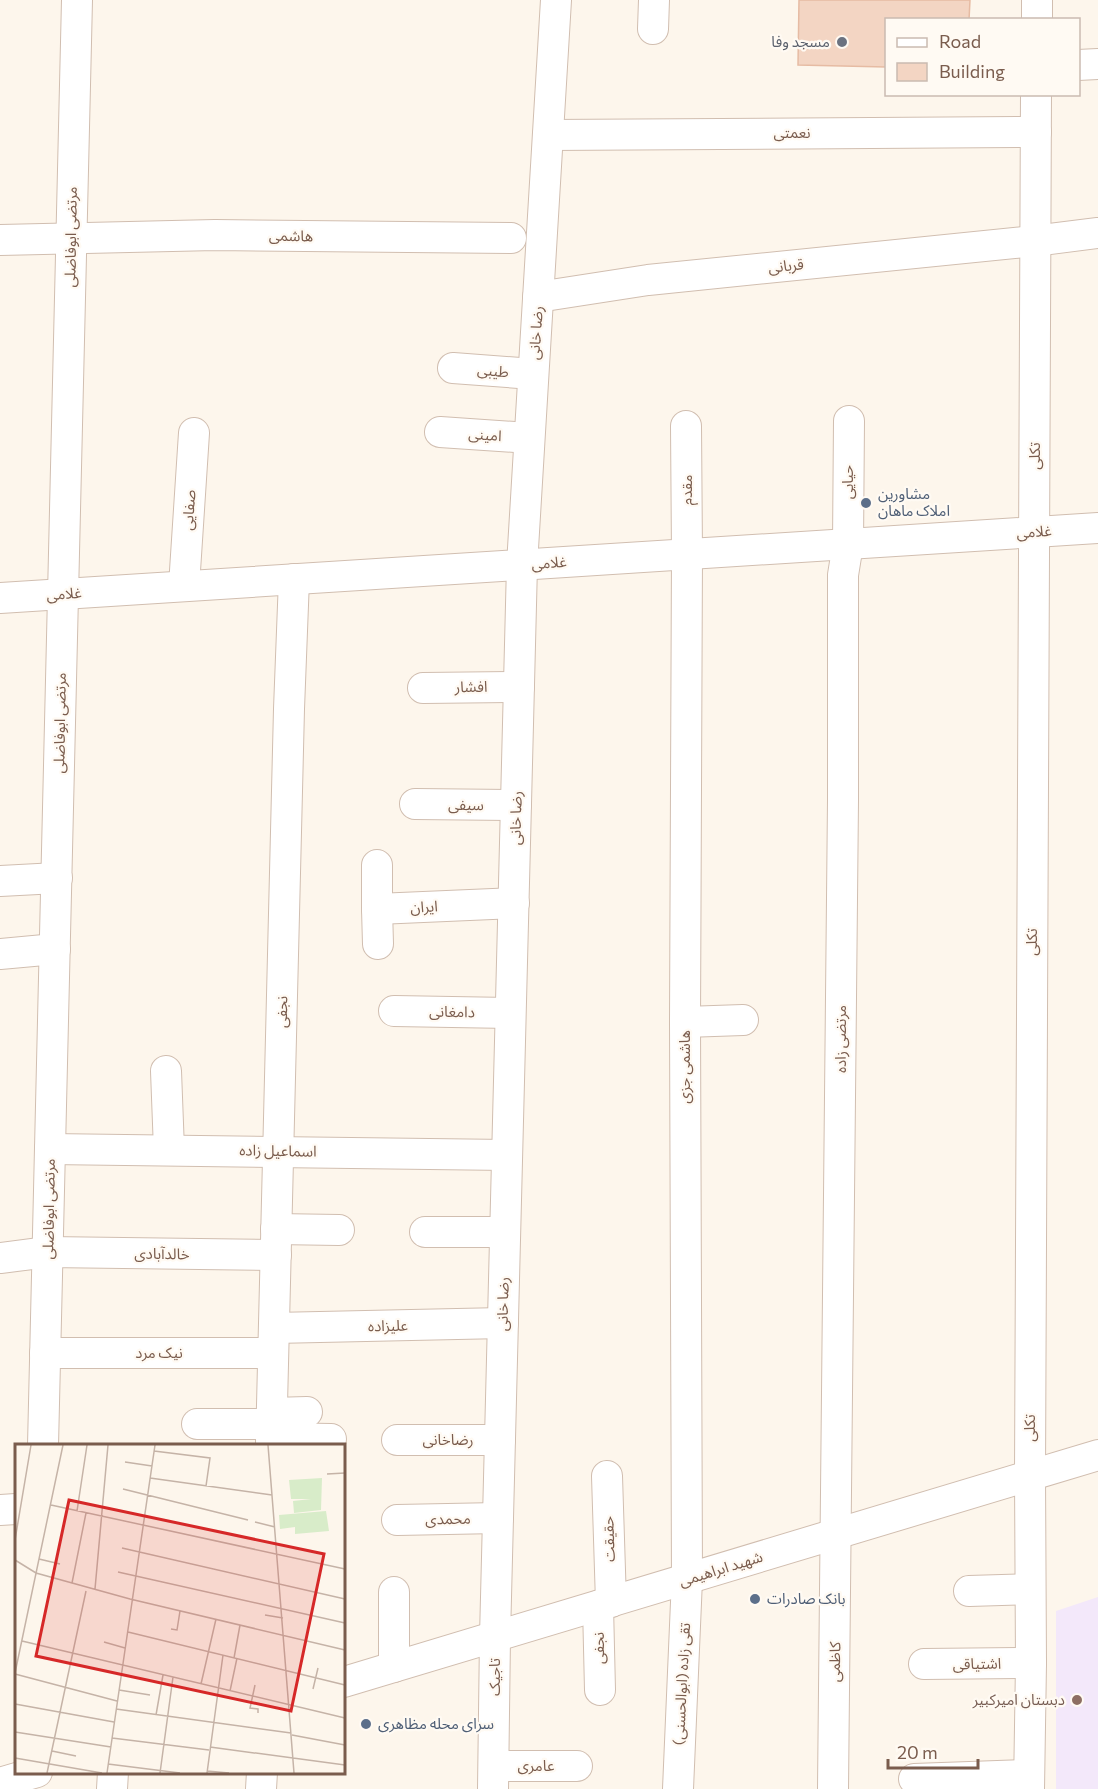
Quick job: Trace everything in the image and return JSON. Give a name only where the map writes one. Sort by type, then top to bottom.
[{"type":"street","name":"مرتضی ابوفاضلی","points":[[43,1444],[77,0]]},
{"type":"street","name":"رضا خانی","points":[[495,1637],[522,565],[556,0]]},
{"type":"street","points":[[1036,18],[1037,0]]},
{"type":"street","points":[[1080,65],[1098,64]]},
{"type":"street","name":"تکلی","points":[[1029,1782],[1036,96]]},
{"type":"street","name":"نعمتی","points":[[548,135],[1036,132]]},
{"type":"street","name":"قربانی","points":[[538,297],[648,280],[1098,233]]},
{"type":"street","name":"هاشمی","points":[[0,240],[215,235],[511,238]]},
{"type":"street","name":"طیبی","points":[[453,368],[533,374]]},
{"type":"street","name":"حیایی","points":[[848,544],[849,421]]},
{"type":"street","name":"مقدم","points":[[686,426],[687,554]]},
{"type":"street","name":"امینی","points":[[440,432],[529,438]]},
{"type":"street","name":"صفایی","points":[[184,586],[194,433]]},
{"type":"street","name":"غلامی","points":[[0,598],[1098,528]]},
{"type":"street","name":"مرتضی زاده","points":[[837,1534],[843,575],[848,544]]},
{"type":"street","name":"هاشمی جزی","points":[[687,554],[685,1022],[687,1579]]},
{"type":"street","name":"نجفی","points":[[271,1430],[294,579]]},
{"type":"street","name":"افشار","points":[[423,688],[519,687]]},
{"type":"street","name":"سیفی","points":[[416,804],[516,805]]},
{"type":"street","points":[[377,865],[378,944]]},
{"type":"street","points":[[0,881],[57,878]]},
{"type":"street","name":"ایران","points":[[377,909],[514,903]]},
{"type":"street","points":[[0,954],[55,949]]},
{"type":"street","name":"دامغانی","points":[[394,1011],[510,1013]]},
{"type":"street","points":[[685,1022],[743,1020]]},
{"type":"street","points":[[166,1071],[169,1150]]},
{"type":"street","name":"اسماعیل زاده","points":[[50,1149],[507,1155]]},
{"type":"street","name":"خالدآبادی","points":[[0,1258],[48,1252],[276,1242],[339,1230]]},
{"type":"street","points":[[425,1232],[505,1232]]},
{"type":"street","name":"علیزاده","points":[[274,1340],[503,1323]]},
{"type":"street","name":"نیک مرد","points":[[45,1353],[274,1340]]},
{"type":"street","points":[[271,1430],[307,1412]]},
{"type":"street","points":[[197,1424],[271,1430],[331,1439]]},
{"type":"street","name":"رضاخانی","points":[[397,1440],[500,1440]]},
{"type":"street","name":"شهید ابراهیمی","points":[[345,1682],[1098,1455]]},
{"type":"street","name":"حقیقت","points":[[605,1604],[607,1476]]},
{"type":"street","points":[[0,1510],[15,1509]]},
{"type":"street","name":"محمدی","points":[[397,1520],[498,1518]]},
{"type":"street","name":"کاظمی","points":[[833,1789],[837,1534]]},
{"type":"street","name":"تقی زاده (ابوالحسنی)","points":[[678,1789],[687,1579]]},
{"type":"street","points":[[969,1591],[1030,1589]]},
{"type":"street","points":[[394,1592],[394,1667]]},
{"type":"street","name":"نجفی","points":[[600,1690],[605,1604]]},
{"type":"street","name":"تاجیک","points":[[494,1777],[495,1637]]},
{"type":"street","name":"اشتیاقی","points":[[924,1664],[1031,1663]]},
{"type":"street","name":"عامری","points":[[494,1777],[577,1766]]},
{"type":"street","points":[[0,1783],[32,1774]]},
{"type":"street","points":[[35,1789],[36,1774]]},
{"type":"street","points":[[112,1789],[113,1774]]},
{"type":"street","points":[[261,1789],[262,1774]]},
{"type":"street","points":[[914,1779],[1029,1782]]},
{"type":"shaded area","name":"دبستان امیرکبیر","points":[[1098,1597],[1098,1789],[1056,1789],[1056,1611]]},
{"type":"building","name":"مسجد وفا","points":[[799,0],[970,0],[969,18],[885,18],[885,67],[798,65]]},
{"type":"place","name":"مسجد وفا","points":[[842,42]]},
{"type":"place","name":"مشاورین املاک ماهان","points":[[866,503]]},
{"type":"place","name":"بانک صادرات","points":[[755,1599]]},
{"type":"place","name":"دبستان امیرکبیر","points":[[1077,1700]]},
{"type":"place","name":"سرای محله مظاهری","points":[[366,1724]]}]
